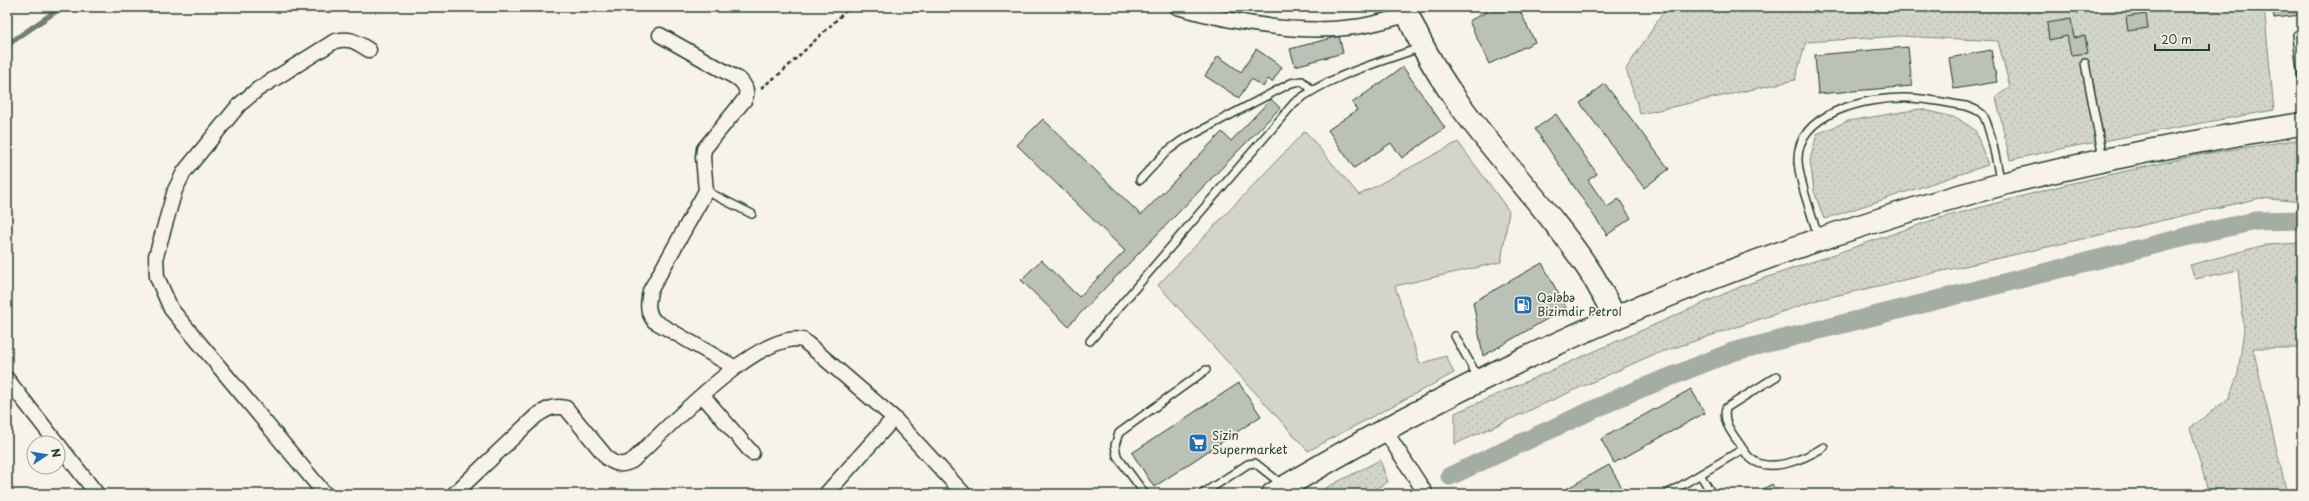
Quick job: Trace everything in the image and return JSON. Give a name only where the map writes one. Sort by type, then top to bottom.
[{"type":"main road","points":[[1406,11],[1423,46],[1444,81],[1467,114],[1589,270],[1615,318]]},
{"type":"main road","points":[[1279,490],[1384,429],[1479,379],[1615,318],[1728,272],[1818,239],[2002,184],[2104,160],[2221,137],[2302,124]]},
{"type":"street","points":[[1177,7],[1258,25],[1322,29],[1355,27],[1406,11]]},
{"type":"street","points":[[660,35],[740,80],[746,86],[747,93],[704,149],[703,157],[706,191],[650,291],[648,303],[649,315],[654,321],[734,367]]},
{"type":"street","points":[[325,494],[171,309],[157,277],[156,256],[175,190],[184,172],[239,105],[258,89],[335,41],[346,38],[354,40],[369,50]]},
{"type":"street","points":[[454,494],[536,416],[548,408],[558,406],[566,408],[608,459],[616,464],[624,465],[632,462],[734,367],[782,340],[794,337],[803,340],[894,418],[964,494]]},
{"type":"street","points":[[7,379],[50,435]]},
{"type":"street","points":[[703,396],[752,453]]},
{"type":"street","points":[[826,494],[894,418]]},
{"type":"street","points":[[1384,429],[1426,494]]},
{"type":"street","points":[[66,455],[97,494]]},
{"type":"lane","points":[[2297,35],[2302,78]]},
{"type":"lane","points":[[1090,342],[1294,104],[1312,90],[1330,81],[1423,46]]},
{"type":"lane","points":[[2085,63],[2104,160]]},
{"type":"lane","points":[[1140,180],[1166,152],[1181,141],[1291,82],[1302,81],[1312,90]]},
{"type":"lane","points":[[1818,239],[1798,160],[1800,142],[1811,127],[1826,115],[1855,105],[1894,98],[1907,98],[1966,106],[1975,109],[1982,115],[1987,125],[2002,184]]},
{"type":"lane","points":[[706,191],[752,214]]},
{"type":"lane","points":[[1455,336],[1479,379]]},
{"type":"lane","points":[[1145,494],[1117,456],[1115,445],[1119,433],[1206,370]]},
{"type":"lane","points":[[1777,376],[1726,408],[1724,414],[1727,426],[1749,457],[1771,465],[1794,462],[1824,447]]},
{"type":"lane","points":[[1667,494],[1701,476],[1743,449]]},
{"type":"lane","points":[[1202,494],[1248,464],[1255,463],[1279,490]]},
{"type":"lane","points":[[1701,476],[1712,494]]},
{"type":"path","points":[[747,93],[764,87],[850,7]]},
{"type":"shaded area","points":[[1667,7],[2264,7],[2274,110],[2064,148],[2010,160],[1996,97],[2010,87],[1998,41],[1901,36],[1806,42],[1795,80],[1640,114],[1626,69]]},
{"type":"shaded area","points":[[1920,109],[1957,118],[1975,130],[1988,165],[1824,219],[1814,191],[1810,160],[1817,134],[1848,121]]},
{"type":"shaded area","points":[[1305,131],[1359,195],[1458,142],[1509,211],[1501,262],[1395,286],[1420,364],[1446,356],[1454,373],[1308,451],[1158,285]]},
{"type":"shaded area","points":[[2302,139],[2302,202],[2260,198],[1817,300],[1650,356],[1455,444],[1455,413],[1742,286],[1933,220],[2068,184],[2203,154]]},
{"type":"shaded area","points":[[2302,243],[2302,348],[2253,348],[2287,494],[2209,494],[2190,428],[2229,398],[2238,374],[2244,329],[2238,270],[2195,279],[2190,265],[2265,245]]},
{"type":"shaded area","points":[[1380,460],[1388,482],[1365,494],[1314,494]]},
{"type":"building","points":[[1496,7],[1518,7],[1535,42],[1489,64],[1469,21]]},
{"type":"building","points":[[2273,7],[2302,7],[2302,15],[2274,18]]},
{"type":"building","points":[[2146,14],[2148,28],[2128,31],[2126,17]]},
{"type":"building","points":[[2071,19],[2074,38],[2085,36],[2088,53],[2071,55],[2067,36],[2049,40],[2047,23]]},
{"type":"building","points":[[1339,36],[1343,53],[1295,66],[1290,49]]},
{"type":"building","points":[[1908,47],[1912,86],[1818,94],[1815,55]]},
{"type":"building","points":[[1256,49],[1282,67],[1272,82],[1268,79],[1263,87],[1251,79],[1239,98],[1205,76],[1218,56],[1241,72]]},
{"type":"building","points":[[1991,50],[1997,82],[1954,89],[1949,58]]},
{"type":"building","points":[[1403,67],[1445,128],[1402,158],[1391,143],[1354,168],[1328,130],[1357,110],[1352,103]]},
{"type":"building","points":[[1605,84],[1669,169],[1644,188],[1580,103]]},
{"type":"building","points":[[1271,99],[1280,108],[1068,326],[1021,280],[1041,260],[1079,297],[1125,251],[1017,145],[1043,119],[1141,215],[1222,132],[1231,141]]},
{"type":"building","points":[[1556,114],[1597,174],[1588,180],[1607,207],[1619,199],[1631,218],[1607,235],[1535,129]]},
{"type":"building","points":[[1542,263],[1566,308],[1483,356],[1473,302]]},
{"type":"building","points":[[1239,383],[1261,416],[1154,487],[1132,453]]},
{"type":"building","points":[[1691,389],[1705,413],[1614,463],[1601,439]]},
{"type":"building","points":[[1609,465],[1624,491],[1619,494],[1557,494]]},
{"type":"building","points":[[1772,484],[1778,494],[1754,494]]},
{"type":"waterway","points":[[7,45],[62,7]]},
{"type":"waterway","points":[[1450,476],[1625,395],[1732,352],[2205,232],[2256,221],[2302,220]]},
{"type":"place","name":"Qələbə Bizimdir Petrol","points":[[1523,305]]},
{"type":"place","name":"Sizin Supermarket","points":[[1198,443]]}]
